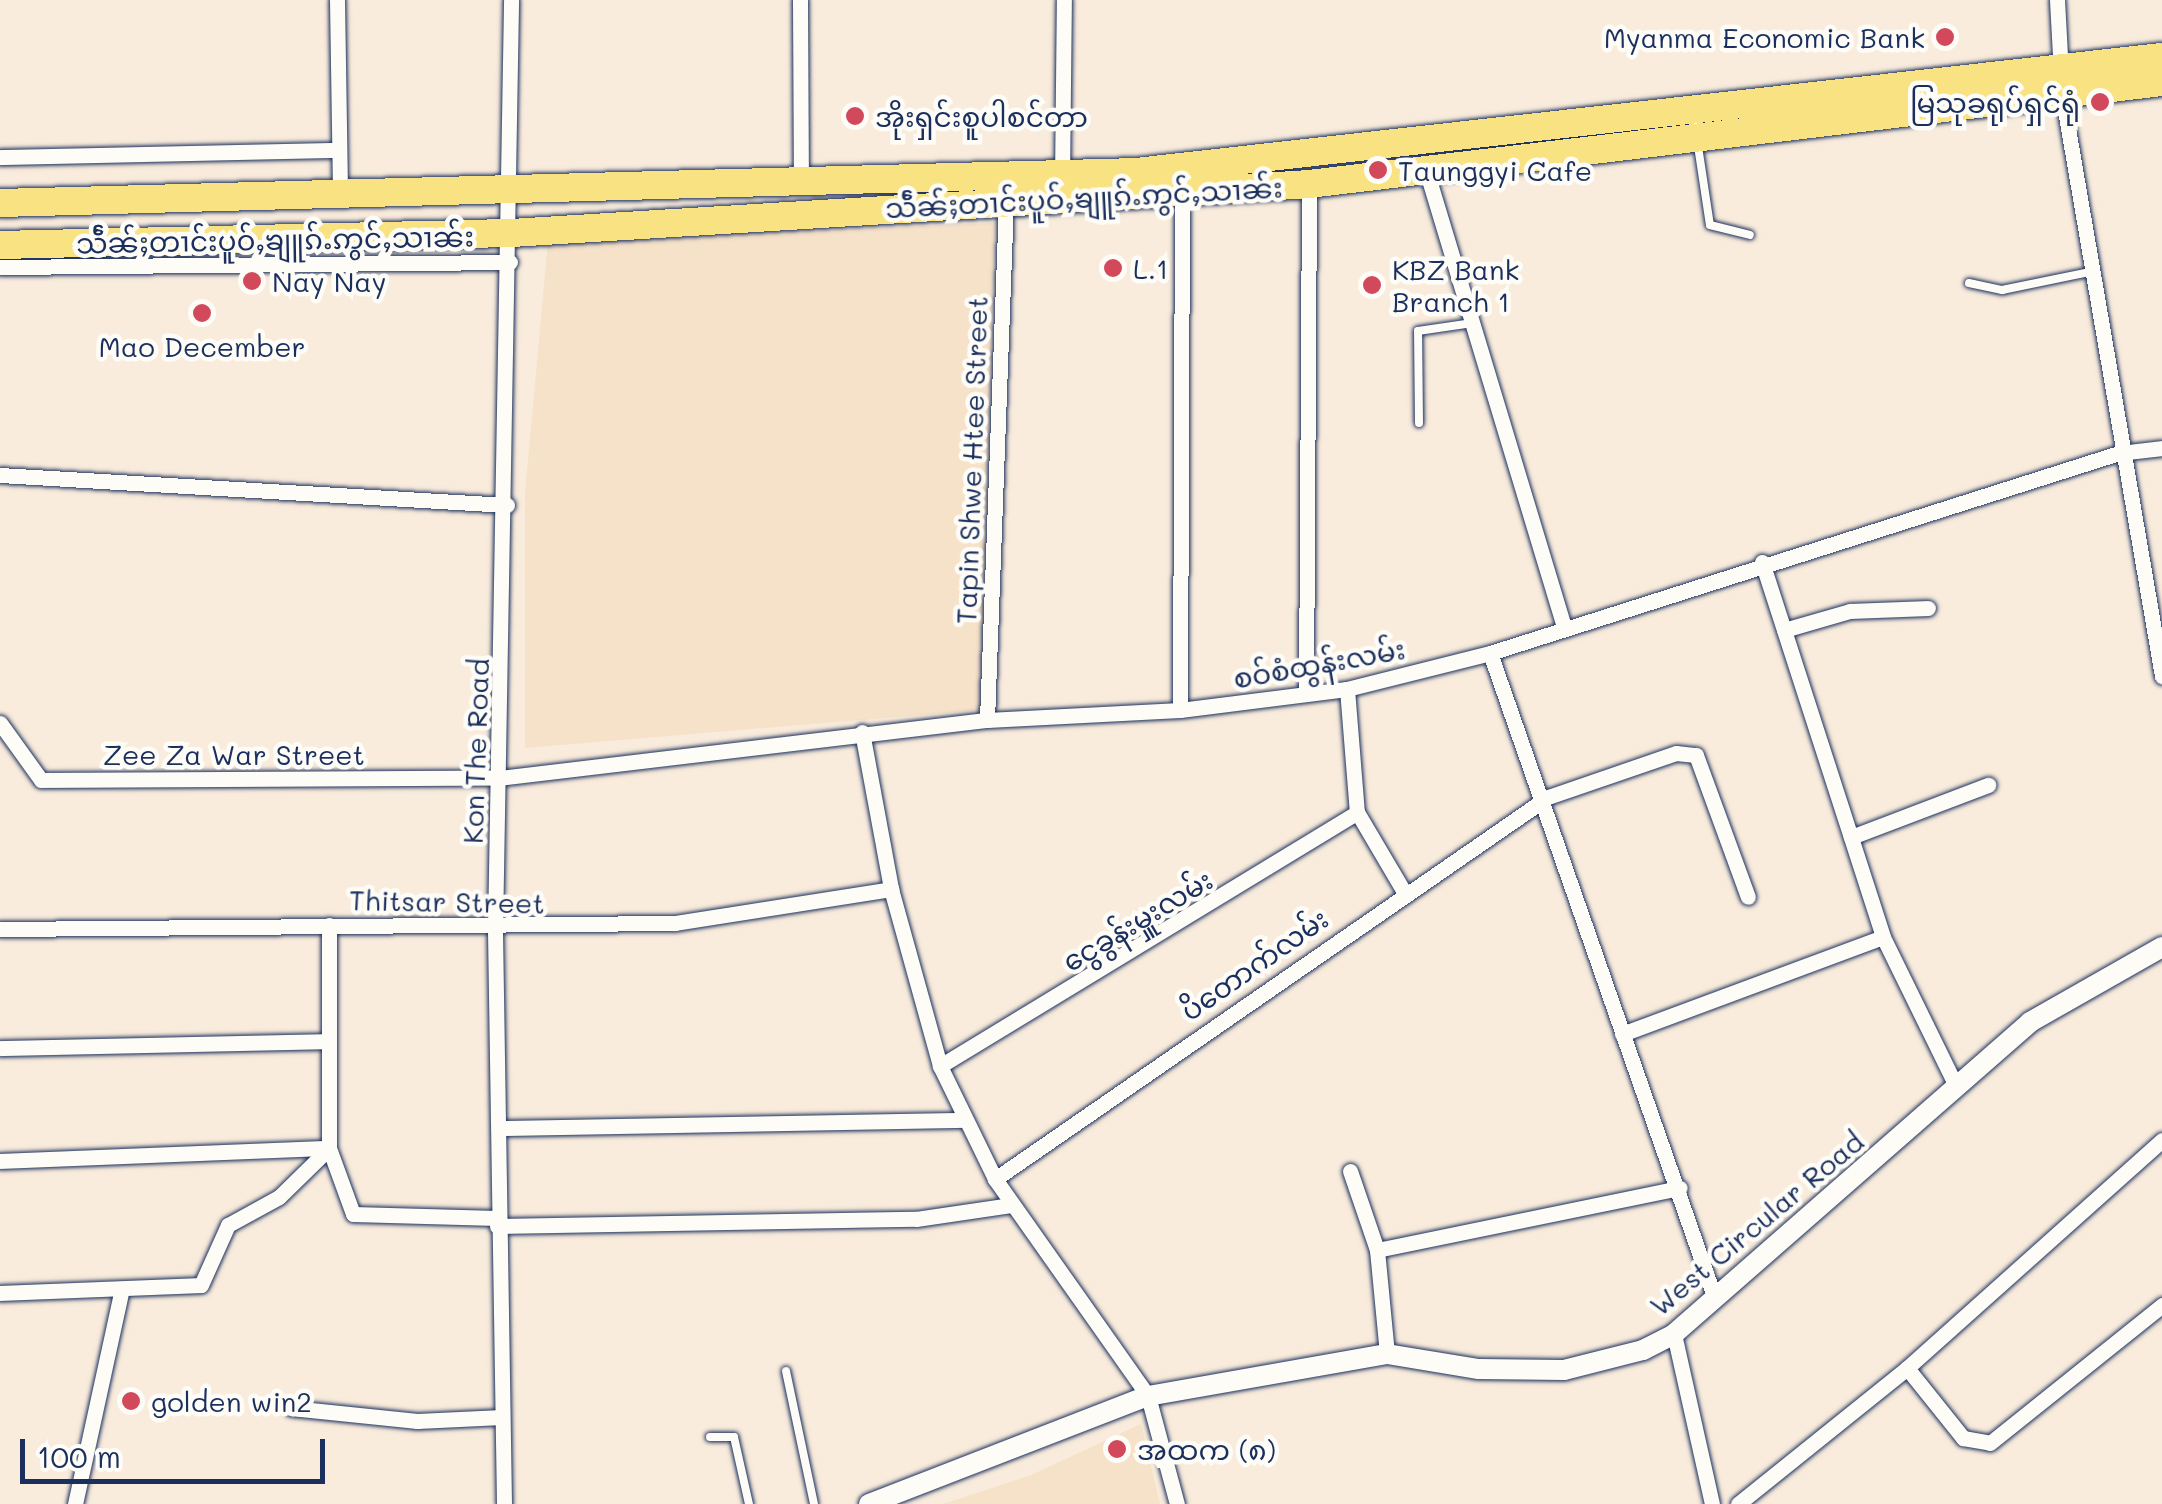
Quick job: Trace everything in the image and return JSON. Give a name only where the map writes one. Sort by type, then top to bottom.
[{"type":"highway","name":"သဵႅၼ်ႈတၢင်းပူဝ်ႇၶျူၵ်ႉဢွင်ႇသၢၼ်း","points":[[0,203],[513,186],[1062,187],[1182,193],[1427,173],[1695,141],[2062,82],[2162,57]]},
{"type":"highway","name":"သဵႅၼ်ႈတၢင်းပူဝ်ႇၶျူၵ်ႉဢွင်ႇသၢၼ်း","points":[[0,246],[510,233],[1006,202],[1062,187],[1693,108],[2062,82],[2162,82]]},
{"type":"street","points":[[336,0],[335,150],[340,194]]},
{"type":"street","name":"Kon The Road","points":[[504,1504],[495,930],[513,186],[511,0]]},
{"type":"street","points":[[800,0],[800,185]]},
{"type":"street","points":[[1062,187],[1064,0]]},
{"type":"street","points":[[2057,0],[2062,82],[2090,272],[2119,452],[2162,676]]},
{"type":"street","points":[[0,157],[335,150]]},
{"type":"street","points":[[1427,173],[1564,628]]},
{"type":"street","points":[[1306,694],[1309,184]]},
{"type":"street","points":[[1180,710],[1182,193]]},
{"type":"street","name":"Tapin Shwe Htee Street","points":[[987,720],[1006,202]]},
{"type":"street","points":[[0,267],[510,262]]},
{"type":"street","name":"စဝ်စံထွန်းလမ်း","points":[[499,778],[862,732],[987,720],[1180,710],[1347,689],[1490,652],[1762,562],[2119,452],[2162,448]]},
{"type":"street","points":[[0,475],[507,505]]},
{"type":"street","points":[[1762,562],[1883,937],[1956,1086]]},
{"type":"street","points":[[1784,630],[1850,611],[1928,608]]},
{"type":"street","points":[[1490,652],[1548,797],[1622,1034],[1680,1188],[1714,1296]]},
{"type":"street","points":[[1347,689],[1358,812],[1403,890]]},
{"type":"street","name":"Zee Za War Street","points":[[0,723],[41,780],[499,778]]},
{"type":"street","points":[[862,732],[891,889],[940,1066],[962,1120],[1011,1205],[1148,1396],[1177,1504]]},
{"type":"street","name":"ပိတောက်လမ်း","points":[[995,1179],[1403,890],[1548,797],[1676,753],[1696,755],[1748,897]]},
{"type":"street","points":[[1851,836],[1988,784]]},
{"type":"street","name":"ငွေခွန်းမှူးလမ်း","points":[[940,1066],[1358,812]]},
{"type":"street","name":"Thitsar Street","points":[[0,929],[329,925],[495,930],[675,922],[891,889]]},
{"type":"street","points":[[329,925],[328,1148],[362,1220],[916,1218],[1011,1205]]},
{"type":"street","points":[[1622,1034],[1883,937]]},
{"type":"street","name":"West Circular Road","points":[[869,1504],[1148,1396],[1387,1354],[1478,1370],[1564,1370],[1604,1364],[1674,1334],[1956,1086],[2070,995],[2162,947]]},
{"type":"street","points":[[0,1048],[327,1041]]},
{"type":"street","points":[[500,1128],[962,1120]]},
{"type":"street","points":[[1738,1504],[1907,1368],[2162,1140]]},
{"type":"street","points":[[0,1160],[328,1148]]},
{"type":"street","points":[[0,1293],[201,1285],[228,1224],[279,1197],[328,1148]]},
{"type":"street","points":[[1350,1170],[1377,1250],[1387,1354]]},
{"type":"street","points":[[1377,1250],[1680,1188]]},
{"type":"street","points":[[75,1504],[122,1289]]},
{"type":"street","points":[[1907,1368],[1963,1438],[1990,1443],[2162,1305]]},
{"type":"street","points":[[1674,1334],[1712,1504]]},
{"type":"street","points":[[291,1408],[417,1421],[502,1417]]},
{"type":"lane","points":[[1693,108],[1710,224],[1750,235]]},
{"type":"lane","points":[[1970,283],[2002,290],[2090,272]]},
{"type":"lane","points":[[1419,424],[1418,331],[1472,323]]},
{"type":"lane","points":[[786,1372],[814,1504]]},
{"type":"lane","points":[[710,1436],[734,1438],[749,1504]]},
{"type":"shaded area","points":[[995,223],[981,710],[525,748],[525,493],[548,241]]},
{"type":"shaded area","name":"အထက (၈)","points":[[1141,1424],[1160,1504],[943,1504],[1031,1475]]},
{"type":"place","name":"Myanma Economic Bank","points":[[1945,37]]},
{"type":"place","name":"မြသုခရုပ်ရှင်ရုံ","points":[[2100,102]]},
{"type":"place","name":"အိုးရှင်းစူပါစင်တာ","points":[[855,116]]},
{"type":"place","name":"Taunggyi Cafe","points":[[1378,170]]},
{"type":"place","name":"L.1","points":[[1113,268]]},
{"type":"place","name":"Nay Nay","points":[[252,281]]},
{"type":"place","name":"KBZ Bank Branch 1","points":[[1372,285]]},
{"type":"place","name":"Mao December","points":[[202,313]]},
{"type":"place","name":"golden win2","points":[[131,1401]]},
{"type":"place","name":"အထက (၈)","points":[[1117,1449]]}]
